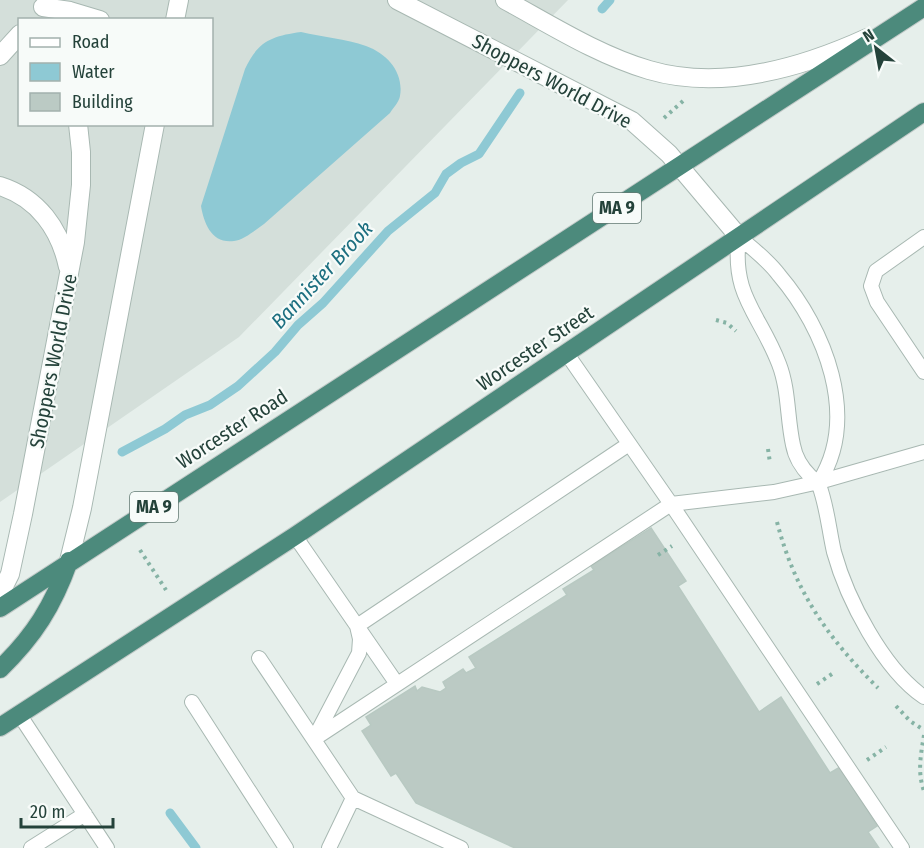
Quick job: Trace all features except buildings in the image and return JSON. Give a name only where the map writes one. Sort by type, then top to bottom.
[{"type":"highway","name":"MA 9","points":[[681,167],[924,7]]},
{"type":"highway","name":"Worcester Street","points":[[19,714],[170,619],[295,536],[924,112]]},
{"type":"highway","name":"Worcester Road","points":[[0,608],[69,561],[681,167]]},
{"type":"highway","points":[[0,669],[26,643],[39,625],[59,589],[69,561]]},
{"type":"highway","points":[[0,727],[19,714]]},
{"type":"street","points":[[175,18],[178,0]]},
{"type":"street","name":"Shoppers World Drive","points":[[397,0],[618,113],[645,131],[681,167],[739,237]]},
{"type":"street","points":[[505,0],[622,61],[652,71],[694,78],[735,77],[773,69],[842,49],[899,24]]},
{"type":"street","points":[[43,9],[70,11],[93,18]]},
{"type":"street","points":[[0,56],[18,36]]},
{"type":"street","name":"Shoppers World Drive","points":[[0,594],[10,574],[70,275],[80,204],[81,152],[78,126]]},
{"type":"street","points":[[69,561],[82,508],[151,147],[153,126]]},
{"type":"street","points":[[0,186],[29,200],[49,219],[62,246],[70,275]]},
{"type":"lane","points":[[739,237],[771,265],[789,286],[816,331],[828,360],[835,391],[837,422],[832,455],[819,482]]},
{"type":"lane","points":[[739,237],[737,262],[740,284],[779,364],[784,381],[793,445],[797,457],[807,472],[819,482],[835,555],[848,589],[867,630],[907,682],[924,697]]},
{"type":"lane","points":[[924,237],[876,271],[871,286],[877,302],[924,372]]},
{"type":"lane","points":[[567,354],[902,848]]},
{"type":"lane","points":[[357,626],[629,444]]},
{"type":"lane","points":[[314,739],[670,504],[765,494],[819,482],[924,452]]},
{"type":"lane","points":[[295,536],[398,684]]},
{"type":"lane","points":[[314,739],[359,653],[360,639],[357,626]]},
{"type":"lane","points":[[259,658],[354,798],[461,848]]},
{"type":"lane","points":[[192,702],[286,848]]},
{"type":"lane","points":[[19,714],[107,848]]},
{"type":"lane","points":[[329,848],[354,798]]},
{"type":"lane","points":[[30,848],[84,814]]},
{"type":"path","points":[[664,118],[684,100]]},
{"type":"path","points":[[716,320],[727,323],[740,334]]},
{"type":"path","points":[[768,443],[770,463]]},
{"type":"path","points":[[777,522],[802,590],[822,625],[853,663],[886,696]]},
{"type":"path","points":[[140,550],[166,590]]},
{"type":"path","points":[[894,704],[924,733],[920,758],[920,779],[924,791]]},
{"type":"shaded area","points":[[0,0],[568,0],[239,337],[0,502]]},
{"type":"water","points":[[301,32],[366,46],[381,54],[397,72],[401,88],[399,98],[390,113],[264,224],[238,240],[220,239],[207,226],[201,206],[245,69],[255,52],[267,42],[274,38]]},
{"type":"waterway","name":"Bannister Brook","points":[[602,9],[610,0]]},
{"type":"waterway","name":"Bannister Brook","points":[[122,452],[165,429],[185,415],[210,405],[238,386],[323,303],[388,231],[435,193],[446,174],[479,154],[520,93]]},
{"type":"waterway","name":"Bannister Brook","points":[[170,813],[196,848]]}]
